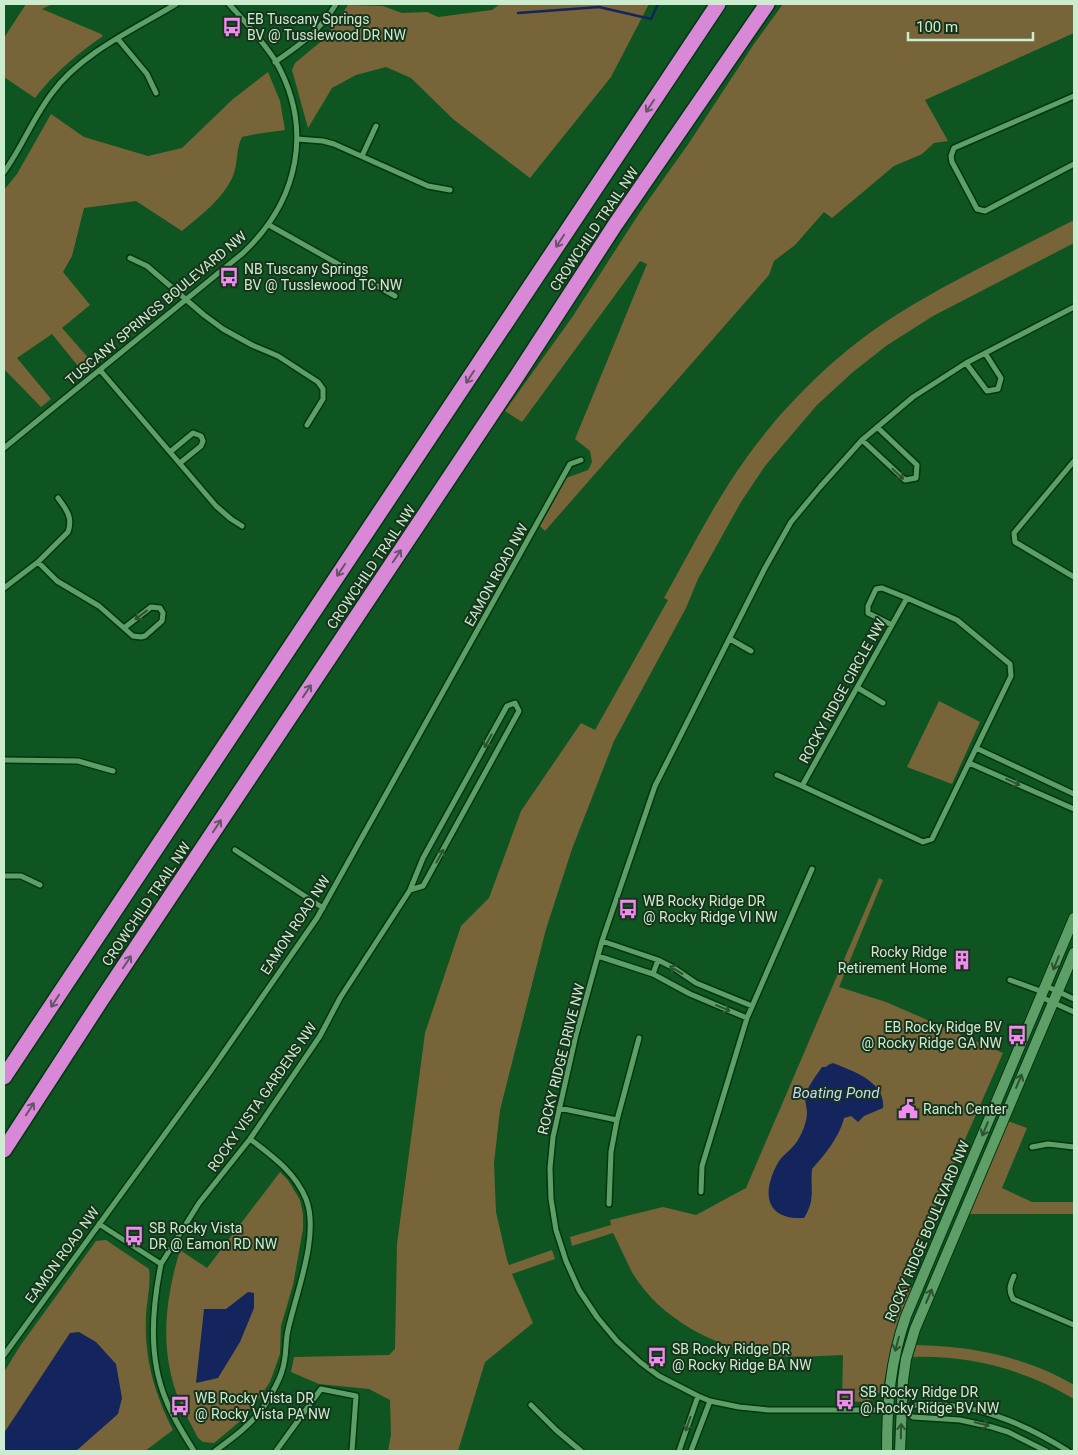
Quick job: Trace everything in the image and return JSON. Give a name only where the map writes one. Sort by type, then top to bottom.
[{"type":"highway","points":[[677,65],[682,48],[710,4]]},
{"type":"highway","name":"CROWCHILD TRAIL NW","points":[[4,1078],[718,4]]},
{"type":"highway","name":"CROWCHILD TRAIL NW","points":[[4,1150],[164,906],[514,382],[615,225],[767,4]]},
{"type":"street","points":[[4,172],[53,91],[86,60],[176,4]]},
{"type":"street","name":"TUSCANY SPRINGS BOULEVARD NW","points":[[4,448],[243,253],[269,225],[277,212],[294,169],[297,139],[292,102],[276,62],[229,4]]},
{"type":"street","points":[[276,62],[307,40],[329,16],[336,4]]},
{"type":"street","points":[[118,39],[146,74],[156,93]]},
{"type":"street","points":[[1074,96],[954,148],[951,156],[952,162],[978,209],[985,210],[1074,164]]},
{"type":"street","points":[[362,156],[376,126]]},
{"type":"street","points":[[297,139],[334,144],[428,186],[450,190]]},
{"type":"street","points":[[269,225],[394,296]]},
{"type":"street","points":[[130,258],[148,266],[223,329],[252,345],[278,356],[318,382],[323,389],[323,399],[307,425]]},
{"type":"street","name":"ROCKY RIDGE DRIVE NW","points":[[1068,1451],[1042,1435],[1013,1421],[974,1409],[946,1405],[917,1404],[901,1410],[768,1410],[739,1407],[710,1401],[659,1376],[628,1352],[597,1317],[572,1276],[560,1246],[551,1199],[551,1152],[559,1108],[602,941],[655,786],[765,568],[791,522],[862,440],[913,397],[966,363],[1074,307]]},
{"type":"street","points":[[966,363],[987,391],[998,389],[1001,378],[985,353]]},
{"type":"street","points":[[100,370],[223,513],[242,526]]},
{"type":"street","points":[[862,440],[905,480],[916,478],[917,465],[877,427]]},
{"type":"street","points":[[170,452],[193,433],[201,436],[203,441],[200,446],[180,464]]},
{"type":"street","name":"EAMON ROAD NW","points":[[4,1355],[210,1072],[323,908],[570,464],[581,460]]},
{"type":"street","points":[[1074,461],[1014,533],[1016,542],[1074,577]]},
{"type":"street","points":[[4,588],[38,562],[64,538],[70,526],[68,511],[58,498]]},
{"type":"street","points":[[38,562],[57,581],[99,606],[133,636],[145,636],[162,622],[164,613],[160,608],[151,607],[124,628]]},
{"type":"street","points":[[777,776],[923,842],[932,839],[1011,676],[1010,664],[957,620],[882,588],[876,589],[868,606],[868,613],[892,625]]},
{"type":"street","name":"ROCKY RIDGE CIRCLE NW","points":[[802,786],[908,598]]},
{"type":"street","points":[[730,639],[751,651]]},
{"type":"street","points":[[858,688],[882,703]]},
{"type":"street","name":"ROCKY VISTA GARDENS NW","points":[[194,1451],[166,1400],[158,1374],[154,1346],[153,1316],[155,1292],[161,1264],[199,1203],[250,1139],[320,1036],[340,998],[410,890],[423,858],[507,706],[515,703],[520,712],[423,886],[410,890]]},
{"type":"street","points":[[976,748],[1074,794]]},
{"type":"street","points":[[4,760],[78,761],[113,771]]},
{"type":"street","points":[[968,763],[1074,810]]},
{"type":"street","points":[[236,850],[323,908]]},
{"type":"street","points":[[701,1192],[702,1166],[750,1009],[812,869]]},
{"type":"street","points":[[4,876],[21,876],[40,885]]},
{"type":"street","name":"ROCKY RIDGE BOULEVARD NW","points":[[887,1451],[891,1368],[906,1316],[1074,918]]},
{"type":"street","points":[[602,941],[658,960],[696,983],[750,1009]]},
{"type":"street","name":"ROCKY RIDGE BOULEVARD NW","points":[[900,1451],[903,1380],[906,1359],[915,1329],[1074,953]]},
{"type":"street","points":[[598,956],[653,974],[690,994],[747,1018]]},
{"type":"street","points":[[653,974],[658,960]]},
{"type":"street","points":[[1010,980],[1044,992],[1058,991],[1074,999]]},
{"type":"street","points":[[690,994],[696,983]]},
{"type":"street","points":[[1044,992],[1053,1002],[1074,1012]]},
{"type":"street","points":[[609,1204],[611,1152],[617,1120],[639,1038]]},
{"type":"street","points":[[559,1108],[617,1120]]},
{"type":"street","points":[[215,1451],[243,1430],[264,1406],[282,1372],[286,1358],[287,1332],[309,1244],[310,1222],[306,1200],[296,1180],[282,1165],[250,1139]]},
{"type":"street","points":[[1032,1147],[1048,1144],[1074,1147]]},
{"type":"street","points":[[99,1224],[161,1264]]},
{"type":"street","points":[[1014,1276],[1009,1288],[1013,1299],[1074,1325]]},
{"type":"street","points":[[276,1451],[321,1389],[356,1396],[352,1451]]},
{"type":"street","points":[[679,1451],[698,1396]]},
{"type":"street","points":[[682,1443],[692,1449],[710,1401]]},
{"type":"street","points":[[531,1405],[581,1451]]},
{"type":"street","name":"ROCKY RIDGE DRIVE NW","points":[[901,1410],[913,1417],[960,1420],[1008,1432],[1046,1451]]},
{"type":"street","points":[[1008,1432],[1013,1421]]},
{"type":"shaded area","points":[[26,4],[52,4],[42,9],[103,36],[66,64],[35,98],[4,77],[4,38]]},
{"type":"shaded area","points":[[500,4],[649,4],[611,77],[530,178],[453,119],[411,78],[386,67],[356,75],[332,88],[308,128],[292,70],[295,63],[324,39],[348,5],[383,6],[402,13],[427,12],[438,17],[492,10]]},
{"type":"shaded area","points":[[783,4],[1074,4],[1074,33],[925,100],[948,141],[934,143],[922,154],[894,166],[832,218],[824,212],[795,245],[774,261],[769,275],[545,531],[540,526],[566,478],[588,470],[592,462],[590,451],[575,439],[647,264],[640,261],[522,422],[505,411],[573,316],[640,212]]},
{"type":"shaded area","points":[[268,72],[280,101],[285,130],[242,137],[235,171],[229,184],[211,206],[182,231],[136,201],[84,208],[72,256],[63,272],[90,305],[62,328],[92,362],[82,371],[52,334],[17,358],[51,399],[41,407],[4,369],[4,190],[17,174],[51,114],[84,137],[148,156],[182,148],[233,99]]},
{"type":"shaded area","points":[[1074,220],[1074,243],[933,316],[886,346],[853,372],[817,405],[765,466],[741,502],[698,579],[686,608],[614,741],[572,849],[546,929],[500,1110],[494,1163],[496,1212],[507,1260],[509,1265],[552,1250],[555,1259],[512,1274],[533,1323],[485,1362],[458,1451],[388,1451],[391,1435],[390,1400],[369,1389],[319,1384],[291,1372],[294,1357],[389,1355],[395,1349],[397,1244],[425,1033],[461,926],[489,898],[521,811],[581,723],[595,730],[668,600],[664,598],[714,508],[747,457],[792,402],[844,353],[904,310]]},
{"type":"shaded area","points":[[939,701],[980,722],[952,784],[907,767]]},
{"type":"shaded area","points":[[879,878],[883,880],[839,987],[886,1002],[1003,1053],[902,1283],[912,1288],[894,1338],[883,1390],[867,1402],[842,1401],[843,1355],[795,1357],[767,1355],[728,1346],[709,1338],[674,1318],[658,1305],[633,1274],[613,1233],[572,1246],[570,1237],[611,1225],[610,1220],[663,1207],[696,1215],[746,1188]]},
{"type":"shaded area","points":[[1008,1121],[1027,1128],[1002,1188],[1032,1202],[1074,1202],[1074,1214],[968,1214]]},
{"type":"shaded area","points":[[280,1172],[288,1180],[300,1200],[303,1214],[303,1229],[293,1285],[281,1326],[280,1354],[270,1382],[238,1423],[214,1443],[203,1442],[198,1438],[181,1405],[169,1362],[166,1325],[171,1288],[180,1250],[207,1268]]},
{"type":"shaded area","points":[[106,1240],[149,1269],[150,1281],[146,1331],[149,1360],[160,1402],[173,1430],[145,1451],[4,1451],[4,1372],[20,1346],[96,1241]]},
{"type":"shaded area","points":[[916,1345],[958,1348],[1018,1360],[1056,1375],[1074,1385],[1074,1399],[1036,1380],[996,1366],[955,1359],[913,1357]]},
{"type":"water","name":"Boating Pond","points":[[833,1063],[858,1074],[874,1084],[883,1099],[883,1108],[864,1116],[858,1122],[851,1116],[844,1118],[835,1139],[812,1169],[811,1199],[804,1218],[780,1214],[770,1201],[770,1182],[779,1161],[795,1144],[803,1129],[807,1113],[805,1097],[810,1085],[822,1067]]},
{"type":"water","points":[[248,1292],[254,1293],[254,1308],[240,1342],[218,1378],[196,1383],[204,1309],[226,1309]]},
{"type":"water","points":[[79,1332],[96,1342],[116,1364],[122,1398],[118,1414],[76,1451],[4,1451],[4,1433],[70,1333]]},
{"type":"waterway","points":[[518,13],[599,7],[651,19],[658,4]]},
{"type":"place","name":"EB Tuscany Springs BV @ Tusslewood DR NW","points":[[232,27]]},
{"type":"place","name":"NB Tuscany Springs BV @ Tusslewood TC NW","points":[[229,277]]},
{"type":"place","name":"WB Rocky Ridge DR @ Rocky Ridge VI NW","points":[[628,909]]},
{"type":"place","name":"Rocky Ridge Retirement Home","points":[[962,960]]},
{"type":"place","name":"EB Rocky Ridge BV @ Rocky Ridge GA NW","points":[[1017,1035]]},
{"type":"place","name":"Ranch Center","points":[[908,1109]]},
{"type":"place","name":"SB Rocky Vista DR @ Eamon RD NW","points":[[134,1236]]},
{"type":"place","name":"SB Rocky Ridge DR @ Rocky Ridge BA NW","points":[[657,1357]]},
{"type":"place","name":"SB Rocky Ridge DR @ Rocky Ridge BV NW","points":[[845,1400]]},
{"type":"place","name":"WB Rocky Vista DR @ Rocky Vista PA NW","points":[[180,1406]]}]
